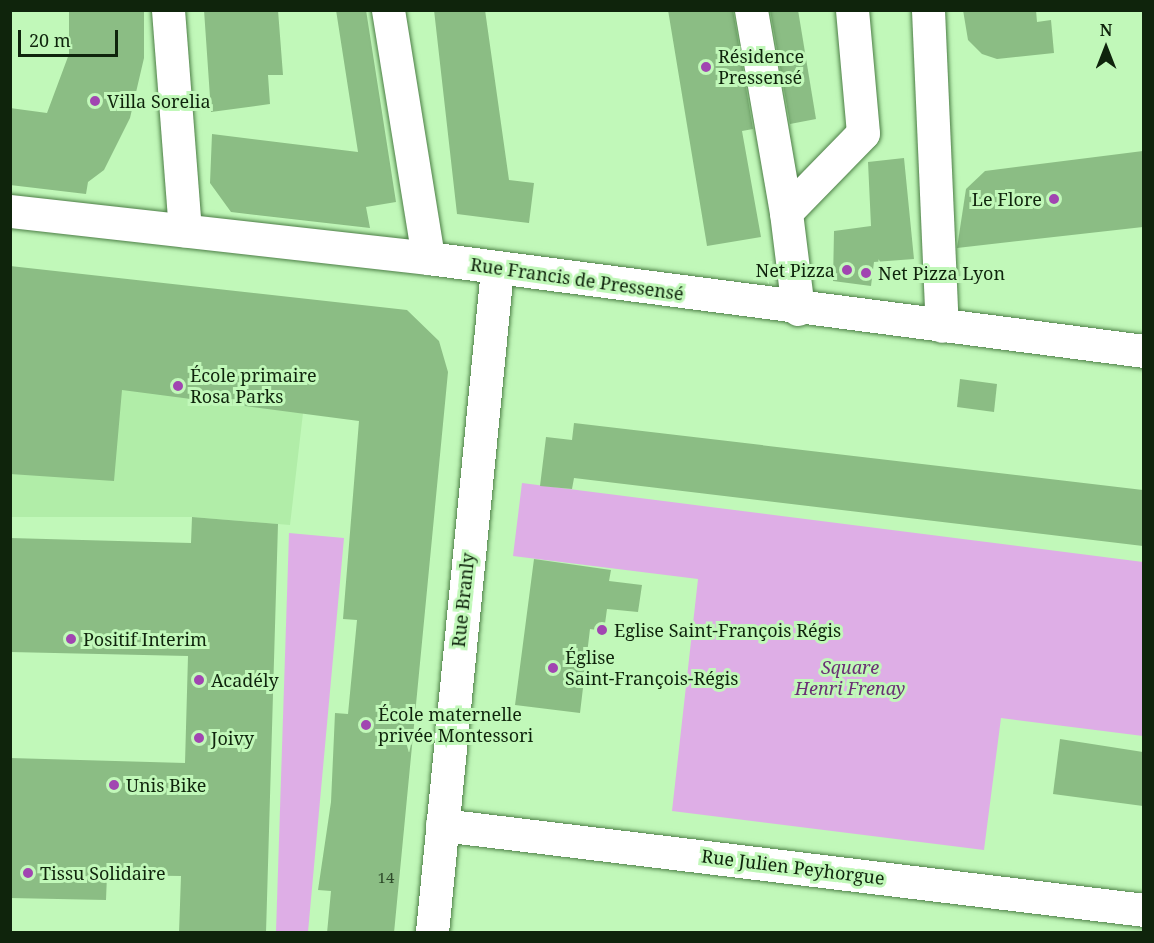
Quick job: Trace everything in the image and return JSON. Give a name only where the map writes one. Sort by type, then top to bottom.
[{"type":"street","points":[[168,10],[185,230]]},
{"type":"street","points":[[388,10],[428,258]]},
{"type":"street","points":[[751,10],[786,212],[798,309]]},
{"type":"street","points":[[786,212],[863,133],[852,10]]},
{"type":"street","points":[[928,10],[942,326]]},
{"type":"street","name":"Rue Francis de Pressensé","points":[[10,211],[428,258],[798,309],[1143,351]]},
{"type":"street","name":"Rue Branly","points":[[432,933],[497,268]]},
{"type":"street","name":"Rue Julien Peyhorgue","points":[[442,825],[1143,910]]},
{"type":"shaded area","name":"École primaire Rosa Parks","points":[[11,266],[303,413],[290,525],[192,517],[11,517]]},
{"type":"green space","name":"Square Henri Frenay","points":[[522,483],[1143,562],[1143,736],[1001,718],[984,850],[672,811],[698,579],[513,556]]},
{"type":"green space","points":[[289,533],[344,538],[308,932],[276,932]]},
{"type":"building","name":"Villa Sorelia","points":[[69,10],[144,10],[144,58],[130,118],[104,170],[88,182],[86,194],[10,185],[10,108],[47,113],[69,54]]},
{"type":"building","points":[[204,10],[278,10],[283,75],[268,75],[270,104],[211,112]]},
{"type":"building","points":[[336,10],[366,10],[396,202],[366,207],[370,228],[231,212],[210,183],[212,134],[358,152]]},
{"type":"building","points":[[434,10],[485,10],[509,180],[534,183],[529,223],[457,214]]},
{"type":"building","points":[[668,10],[733,10],[753,129],[742,131],[761,237],[707,246]]},
{"type":"building","points":[[770,10],[798,10],[816,119],[790,124]]},
{"type":"building","points":[[963,10],[1036,10],[1037,22],[1051,20],[1054,53],[997,59],[982,54],[968,40]]},
{"type":"building","name":"Le Flore","points":[[1143,151],[1143,227],[957,248],[966,189],[985,171]]},
{"type":"building","points":[[904,158],[914,259],[874,262],[871,286],[833,281],[834,231],[871,226],[868,162]]},
{"type":"building","points":[[10,266],[407,310],[439,341],[448,372],[394,933],[327,933],[331,891],[318,890],[331,802],[335,713],[348,714],[357,620],[343,619],[359,421],[122,390],[114,481],[10,474]]},
{"type":"building","points":[[960,379],[997,384],[994,412],[957,407]]},
{"type":"building","points":[[574,423],[1143,490],[1143,546],[574,478],[572,489],[540,486],[546,437],[572,440]]},
{"type":"building","points":[[192,517],[278,524],[266,933],[179,933],[181,876],[107,875],[106,900],[10,898],[10,758],[185,763],[188,656],[10,652],[10,538],[191,543]]},
{"type":"building","name":"Église Saint-François-Régis","points":[[534,559],[611,570],[609,581],[642,585],[638,612],[607,609],[604,631],[590,629],[580,713],[515,705]]},
{"type":"building","points":[[1060,739],[1143,752],[1143,806],[1053,794]]},
{"type":"place","name":"Résidence Pressensé","points":[[706,67]]},
{"type":"place","name":"Villa Sorelia","points":[[95,101]]},
{"type":"place","name":"Le Flore","points":[[1054,199]]},
{"type":"place","name":"Net Pizza","points":[[847,270]]},
{"type":"place","name":"Net Pizza Lyon","points":[[866,273]]},
{"type":"place","name":"École primaire Rosa Parks","points":[[178,386]]},
{"type":"place","name":"Eglise Saint-François Régis","points":[[602,630]]},
{"type":"place","name":"Positif Interim","points":[[71,639]]},
{"type":"place","name":"Église Saint-François-Régis","points":[[553,668]]},
{"type":"place","name":"Acadély","points":[[199,680]]},
{"type":"place","name":"École maternelle privée Montessori","points":[[366,725]]},
{"type":"place","name":"Joivy","points":[[199,738]]},
{"type":"place","name":"Unis Bike","points":[[114,785]]},
{"type":"place","name":"Tissu Solidaire","points":[[28,873]]}]
